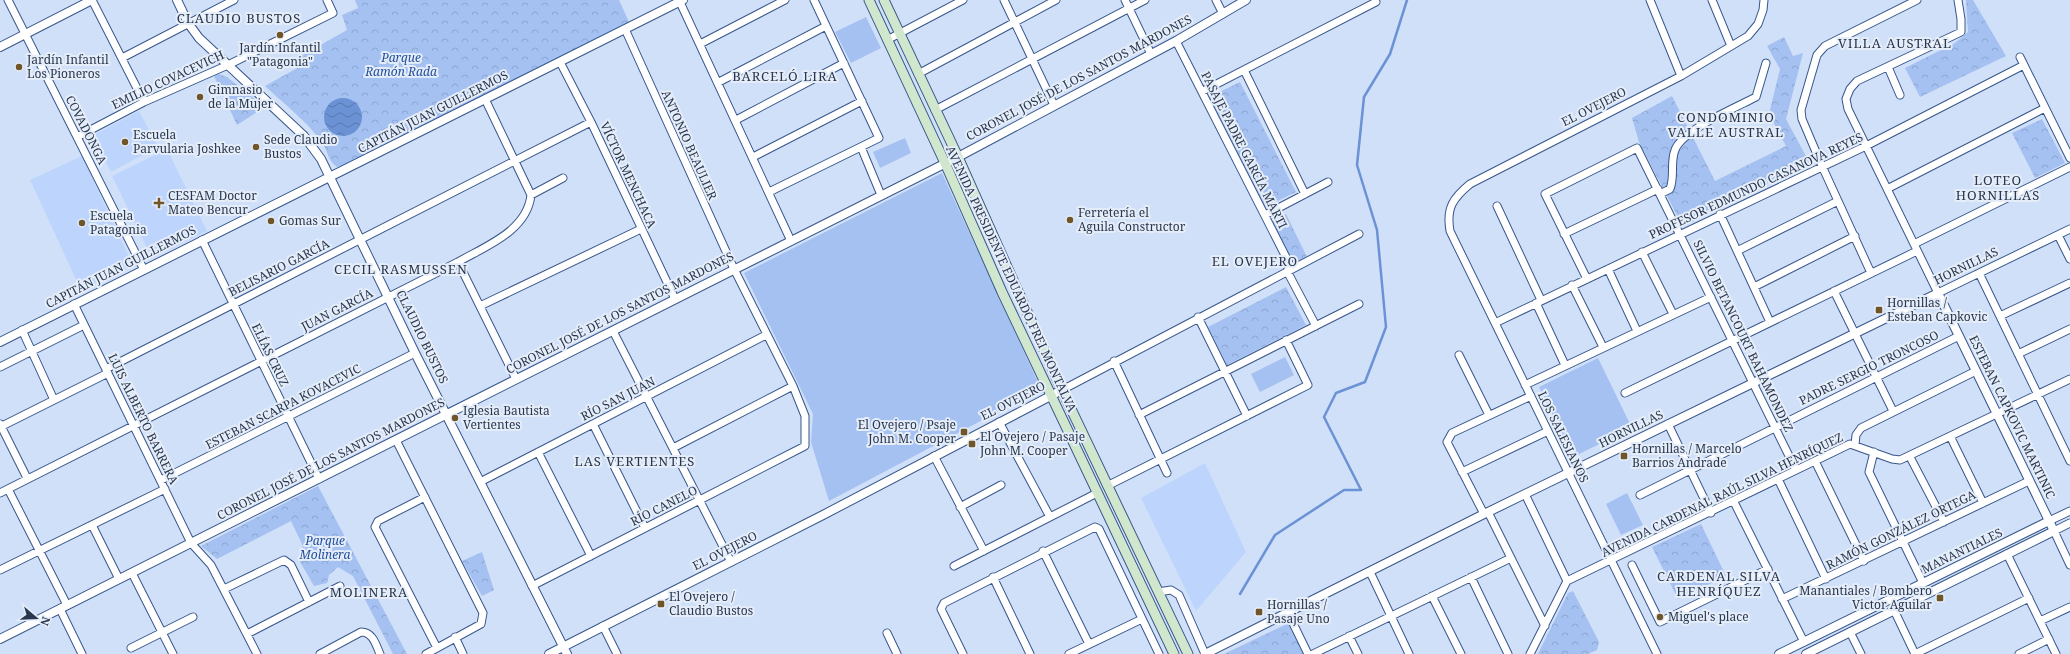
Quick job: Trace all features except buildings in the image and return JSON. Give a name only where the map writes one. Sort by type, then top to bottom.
[{"type":"main road","name":"AVENIDA PRESIDENTE EDUARDO FREI MONTALVA","points":[[869,0],[945,163],[1002,292],[1174,654]]},
{"type":"main road","name":"AVENIDA PRESIDENTE EDUARDO FREI MONTALVA","points":[[884,0],[958,157],[1062,390],[1188,654]]},
{"type":"street","name":"COVADONGA","points":[[8,0],[144,270]]},
{"type":"street","points":[[0,47],[92,0],[144,102]]},
{"type":"street","name":"CLAUDIO BUSTOS","points":[[177,0],[188,23],[199,38],[306,139],[322,159],[415,353],[565,650]]},
{"type":"street","points":[[122,58],[234,0]]},
{"type":"street","name":"EMILIO COVACEVICH","points":[[77,137],[144,102],[228,65],[333,13],[327,0]]},
{"type":"street","points":[[681,0],[700,44],[770,192],[791,241]]},
{"type":"street","name":"CAPITÁN JUAN GUILLERMOS","points":[[0,342],[681,0]]},
{"type":"street","points":[[700,44],[784,0]]},
{"type":"street","points":[[770,192],[879,138],[814,0]]},
{"type":"street","points":[[887,40],[963,0]]},
{"type":"street","points":[[1004,0],[1054,105]]},
{"type":"street","points":[[918,74],[1056,0]]},
{"type":"street","points":[[1125,0],[1151,54]]},
{"type":"street","points":[[935,110],[1031,58],[1145,0]]},
{"type":"street","points":[[1216,0],[1223,14]]},
{"type":"street","name":"CORONEL JOSÉ DE LOS SANTOS MARDONES","points":[[0,639],[958,157],[1176,41],[1246,0]]},
{"type":"street","points":[[1650,0],[1681,76]]},
{"type":"street","points":[[1712,0],[1731,46]]},
{"type":"street","name":"EL OVEJERO","points":[[1450,231],[1448,216],[1452,204],[1459,193],[1470,184],[1681,76],[1748,36],[1758,24],[1763,10],[1764,0]]},
{"type":"street","points":[[1872,273],[1822,166],[1802,119],[1801,110],[1816,55],[1825,46],[1917,0]]},
{"type":"street","name":"ESTEBAN CAPKOVIC MARTINIC","points":[[1958,0],[1961,19],[1961,32],[1856,81],[1850,89],[1846,99],[1848,109],[2070,565]]},
{"type":"street","points":[[1203,91],[1376,2]]},
{"type":"street","points":[[719,82],[826,26]]},
{"type":"street","name":"ANTONIO BEAULIER","points":[[625,29],[734,270],[793,386],[805,416],[805,446]]},
{"type":"street","name":"PASAJE PADRE GARCÍA MARTI","points":[[1176,41],[1203,91],[1265,215],[1316,326]]},
{"type":"street","points":[[2020,56],[2070,158]]},
{"type":"street","name":"VÍCTOR MENCHACA","points":[[560,62],[591,122],[674,300]]},
{"type":"street","points":[[736,120],[844,63]]},
{"type":"street","points":[[1587,279],[1564,234],[1659,191],[1670,189],[1673,181],[1673,156],[1681,141],[1695,130],[1756,97],[1766,63]]},
{"type":"street","name":"PROFESOR EDMUNDO CASANOVA REYES","points":[[1495,323],[1720,214],[1866,146],[2024,65]]},
{"type":"street","points":[[1888,67],[1900,95]]},
{"type":"street","points":[[1244,70],[1305,194]]},
{"type":"street","points":[[484,99],[515,160],[530,195],[563,178]]},
{"type":"street","points":[[753,157],[862,102]]},
{"type":"street","points":[[1887,189],[2045,108]]},
{"type":"street","name":"BELISARIO GARCÍA","points":[[0,426],[54,400],[233,304],[591,122]]},
{"type":"street","points":[[861,147],[881,195]]},
{"type":"street","name":"SILVIO BETANCOURT BAHAMONDEZ","points":[[1564,234],[1545,194],[1638,148],[1796,470]]},
{"type":"street","points":[[1914,244],[2070,167]]},
{"type":"street","points":[[1265,215],[1328,182]]},
{"type":"street","name":"JUAN GARCÍA","points":[[0,493],[27,478],[458,262],[506,236],[524,214],[530,203],[530,195]]},
{"type":"street","points":[[1737,251],[1838,201]]},
{"type":"street","points":[[1497,206],[1565,366]]},
{"type":"street","points":[[1720,214],[1770,322]]},
{"type":"street","points":[[480,306],[641,229]]},
{"type":"street","name":"HORNILLAS","points":[[1205,654],[1486,513],[2070,229]]},
{"type":"street","name":"LOS SALESIANOS","points":[[1450,231],[1657,654]]},
{"type":"street","name":"EL OVEJERO","points":[[549,654],[565,650],[604,626],[731,562],[1062,390],[1114,361],[1358,234]]},
{"type":"street","points":[[2058,235],[2070,258]]},
{"type":"street","points":[[1754,287],[1855,236]]},
{"type":"street","name":"ELÍAS CRUZ","points":[[202,240],[319,479]]},
{"type":"street","points":[[1624,393],[1917,251]]},
{"type":"street","points":[[1642,252],[1673,314]]},
{"type":"street","points":[[458,262],[516,379]]},
{"type":"street","points":[[1608,269],[1637,331]]},
{"type":"street","points":[[1980,273],[2070,460]]},
{"type":"street","points":[[2000,316],[2070,283]]},
{"type":"street","points":[[1572,285],[1603,347]]},
{"type":"street","points":[[1834,291],[1893,411]]},
{"type":"street","points":[[1525,385],[1711,297]]},
{"type":"street","name":"LUIS ALBERTO BARRERA","points":[[74,304],[191,543],[211,565],[258,654]]},
{"type":"street","points":[[1139,415],[1225,370],[1359,304]]},
{"type":"street","points":[[1198,317],[1247,416]]},
{"type":"street","points":[[0,367],[84,324]]},
{"type":"street","points":[[2018,354],[2070,329]]},
{"type":"street","points":[[22,330],[54,400]]},
{"type":"street","points":[[613,330],[731,562]]},
{"type":"street","name":"RÍO SAN JUAN","points":[[480,482],[766,335]]},
{"type":"street","name":"PADRE SERGIO TRONCOSO","points":[[1640,495],[1876,376],[1959,336]]},
{"type":"street","points":[[1107,486],[1308,385],[1286,340]]},
{"type":"street","name":"ESTEBAN SCARPA KOVACEVIC","points":[[161,480],[415,353]]},
{"type":"street","points":[[1459,355],[1489,415]]},
{"type":"street","points":[[1114,361],[1167,473]]},
{"type":"street","points":[[1855,445],[1856,435],[1860,428],[1976,371]]},
{"type":"street","name":"AVENIDA CARDENAL RAÚL SILVA HENRÍQUEZ","points":[[1567,581],[1734,502],[1850,444],[1896,460],[1910,456],[2070,379]]},
{"type":"street","points":[[673,448],[793,386]]},
{"type":"street","points":[[1531,396],[1452,433],[1448,442],[1462,472],[1511,558],[1545,626]]},
{"type":"street","points":[[999,422],[1050,517]]},
{"type":"street","points":[[593,424],[646,528]]},
{"type":"street","points":[[1668,424],[1711,513]]},
{"type":"street","points":[[0,426],[27,478]]},
{"type":"street","points":[[1462,472],[1548,431]]},
{"type":"street","points":[[1950,436],[1983,503]]},
{"type":"street","points":[[396,440],[483,614],[484,619],[481,624],[426,654]]},
{"type":"street","name":"RÍO CANELO","points":[[532,586],[805,446]]},
{"type":"street","points":[[538,452],[591,556]]},
{"type":"street","points":[[1874,452],[1869,472],[1923,583]]},
{"type":"street","points":[[934,456],[984,551]]},
{"type":"street","points":[[1910,456],[1944,522]]},
{"type":"street","points":[[1815,461],[1864,561]]},
{"type":"street","points":[[1778,479],[1826,579]]},
{"type":"street","name":"RAMÓN GONZÁLEZ ORTEGA","points":[[1782,599],[2029,481]]},
{"type":"street","points":[[960,507],[1001,486]]},
{"type":"street","points":[[8,489],[40,551],[82,654]]},
{"type":"street","points":[[0,570],[165,489]]},
{"type":"street","points":[[954,566],[1097,493]]},
{"type":"street","points":[[1525,494],[1567,581],[1530,654]]},
{"type":"street","points":[[425,497],[375,524],[375,527],[437,648]]},
{"type":"street","points":[[1734,502],[1804,642]]},
{"type":"street","name":"MANANTIALES","points":[[1779,654],[2070,511]]},
{"type":"street","name":"MANANTIALES","points":[[1806,654],[2070,523]]},
{"type":"street","points":[[92,525],[119,579]]},
{"type":"street","points":[[963,654],[941,609],[941,606],[944,603],[1043,551],[1093,527],[1098,527],[1159,654]]},
{"type":"street","points":[[1043,551],[1089,644]]},
{"type":"street","points":[[2007,554],[2056,654]]},
{"type":"street","points":[[1313,654],[1511,558]]},
{"type":"street","points":[[224,590],[281,560],[289,562],[310,602]]},
{"type":"street","points":[[1632,565],[1660,622],[1768,570]]},
{"type":"street","points":[[1370,572],[1410,654]]},
{"type":"street","points":[[132,573],[173,654]]},
{"type":"street","points":[[993,577],[1030,654]]},
{"type":"street","points":[[1471,577],[1508,654]]},
{"type":"street","points":[[247,634],[340,586]]},
{"type":"street","points":[[1158,592],[1171,590],[1179,596],[1205,654]]},
{"type":"street","points":[[1432,596],[1461,654]]},
{"type":"street","points":[[1894,610],[1915,654],[2029,598]]},
{"type":"street","points":[[2040,621],[2070,607]]},
{"type":"street","points":[[1288,613],[1308,654]]},
{"type":"street","points":[[131,648],[193,617]]},
{"type":"street","points":[[1069,654],[1142,620]]},
{"type":"street","points":[[604,626],[617,654]]},
{"type":"street","points":[[320,654],[361,632],[367,632],[371,635],[380,654]]},
{"type":"street","points":[[1850,632],[1861,654]]},
{"type":"street","points":[[887,633],[897,654]]},
{"type":"street","points":[[1349,636],[1358,654]]},
{"type":"street","points":[[455,637],[463,654]]},
{"type":"street","points":[[2020,654],[2049,639]]},
{"type":"shaded area","name":"Escuela Parvularia Joshkee","points":[[139,111],[158,147],[111,172],[92,136]]},
{"type":"shaded area","name":"CESFAM Doctor Mateo Bencur","points":[[167,149],[207,231],[152,258],[112,176]]},
{"type":"shaded area","name":"Escuela Patagonia","points":[[82,156],[133,265],[81,290],[30,180]]},
{"type":"shaded area","points":[[1205,463],[1246,552],[1196,611],[1141,498]]},
{"type":"green space","name":"Parque Ramón Rada","points":[[355,0],[619,0],[629,22],[352,163],[337,167],[328,156],[323,144],[311,129],[265,86],[299,67],[296,59],[347,30],[342,15],[358,8]]},
{"type":"green space","points":[[1966,0],[1973,0],[2006,56],[1920,97],[1905,68],[1955,43],[1968,32]]},
{"type":"green space","points":[[866,17],[881,48],[851,63],[835,32]]},
{"type":"green space","points":[[1784,37],[1793,56],[1803,53],[1786,119],[1809,162],[1683,227],[1639,142],[1632,118],[1672,96],[1715,181],[1786,146],[1769,114],[1780,69],[1767,46]]},
{"type":"green space","points":[[219,74],[227,77],[265,107],[237,125],[214,76]]},
{"type":"green space","points":[[1240,82],[1296,192],[1265,207],[1209,97]]},
{"type":"green space","points":[[2042,119],[2065,163],[2035,178],[2012,133]]},
{"type":"green space","points":[[905,138],[911,153],[880,168],[873,152]]},
{"type":"green space","points":[[942,173],[1041,389],[829,501],[811,442],[813,414],[744,273]]},
{"type":"green space","points":[[1286,214],[1307,257],[1293,264],[1272,222]]},
{"type":"green space","points":[[1286,287],[1306,325],[1227,365],[1208,327]]},
{"type":"green space","points":[[1285,357],[1294,375],[1260,392],[1251,374]]},
{"type":"green space","points":[[1598,358],[1632,428],[1573,457],[1539,387]]},
{"type":"green space","name":"Parque Molinera","points":[[318,486],[407,654],[393,654],[353,576],[338,567],[329,575],[327,583],[314,586],[299,560],[303,546],[291,521],[217,559],[201,546]]},
{"type":"green space","points":[[1627,493],[1643,525],[1621,535],[1606,504]]},
{"type":"green space","points":[[1701,524],[1726,576],[1678,599],[1652,547]]},
{"type":"green space","points":[[482,552],[494,590],[482,596],[462,561]]},
{"type":"green space","points":[[1573,591],[1599,642],[1597,650],[1588,654],[1538,654],[1568,593]]},
{"type":"green space","points":[[1289,623],[1305,654],[1224,654]]},
{"type":"water","points":[[343,98],[356,104],[362,117],[356,130],[343,136],[330,130],[324,117],[330,104]]},
{"type":"waterway","points":[[1240,594],[1275,535],[1344,490],[1361,490],[1324,417],[1336,393],[1365,382],[1386,327],[1377,230],[1357,165],[1364,97],[1390,54],[1407,0]]},
{"type":"place","name":"Jardín Infantil \"Patagonia\"","points":[[280,35]]},
{"type":"place","name":"Jardín Infantil Los Pioneros","points":[[19,67]]},
{"type":"place","name":"Gimnasio de la Mujer","points":[[200,97]]},
{"type":"place","name":"Escuela Parvularia Joshkee","points":[[125,142]]},
{"type":"place","name":"Sede Claudio Bustos","points":[[256,147]]},
{"type":"place","name":"CESFAM Doctor Mateo Bencur","points":[[159,203]]},
{"type":"place","name":"Ferretería el Aguila Constructor","points":[[1070,220]]},
{"type":"place","name":"Gomas Sur","points":[[271,221]]},
{"type":"place","name":"Escuela Patagonia","points":[[82,223]]},
{"type":"place","name":"Hornillas / Esteban Capkovic","points":[[1879,310]]},
{"type":"place","name":"Iglesia Bautista Vertientes","points":[[455,418]]},
{"type":"place","name":"El Ovejero / Psaje John M. Cooper","points":[[964,432]]},
{"type":"place","name":"El Ovejero / Pasaje John M. Cooper","points":[[972,444]]},
{"type":"place","name":"Hornillas / Marcelo Barrios Andrade","points":[[1624,456]]},
{"type":"place","name":"Manantiales / Bombero Victor Aguilar","points":[[1940,598]]},
{"type":"place","name":"El Ovejero / Claudio Bustos","points":[[661,604]]},
{"type":"place","name":"Hornillas / Pasaje Uno","points":[[1259,612]]},
{"type":"place","name":"Miguel's place","points":[[1660,617]]},
{"type":"district","name":"CLAUDIO BUSTOS","points":[[239,18]]},
{"type":"district","name":"VILLA AUSTRAL","points":[[1895,43]]},
{"type":"district","name":"BARCELÓ LIRA","points":[[785,76]]},
{"type":"district","name":"CONDOMINIO VALLE AUSTRAL","points":[[1726,124]]},
{"type":"district","name":"LOTEO HORNILLAS","points":[[1998,188]]},
{"type":"district","name":"EL OVEJERO","points":[[1255,261]]},
{"type":"district","name":"CECIL RASMUSSEN","points":[[401,269]]},
{"type":"district","name":"LAS VERTIENTES","points":[[635,461]]},
{"type":"district","name":"CARDENAL SILVA HENRÍQUEZ","points":[[1719,584]]},
{"type":"district","name":"MOLINERA","points":[[369,592]]}]
